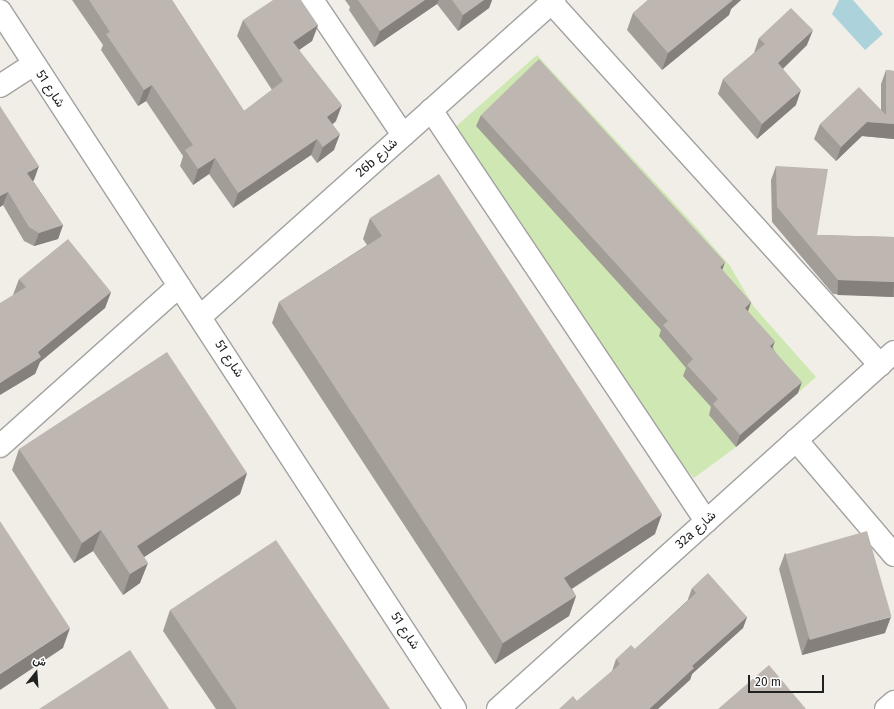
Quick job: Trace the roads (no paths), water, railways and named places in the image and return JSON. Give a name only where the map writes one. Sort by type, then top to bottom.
[{"type":"street","points":[[312,0],[403,135]]},
{"type":"street","points":[[552,1],[887,359]]},
{"type":"street","name":"26b شارع","points":[[201,316],[552,1]]},
{"type":"street","name":"شارع 51","points":[[0,11],[179,286],[201,316],[455,709]]},
{"type":"street","points":[[0,86],[34,64]]},
{"type":"street","points":[[431,110],[706,521]]},
{"type":"street","points":[[0,446],[179,286]]},
{"type":"street","name":"32a شارع","points":[[498,709],[887,359]]},
{"type":"street","points":[[796,440],[894,555]]},
{"type":"street","points":[[886,709],[894,702]]},
{"type":"water","points":[[839,0],[853,0],[883,34],[865,50],[832,14]]}]
